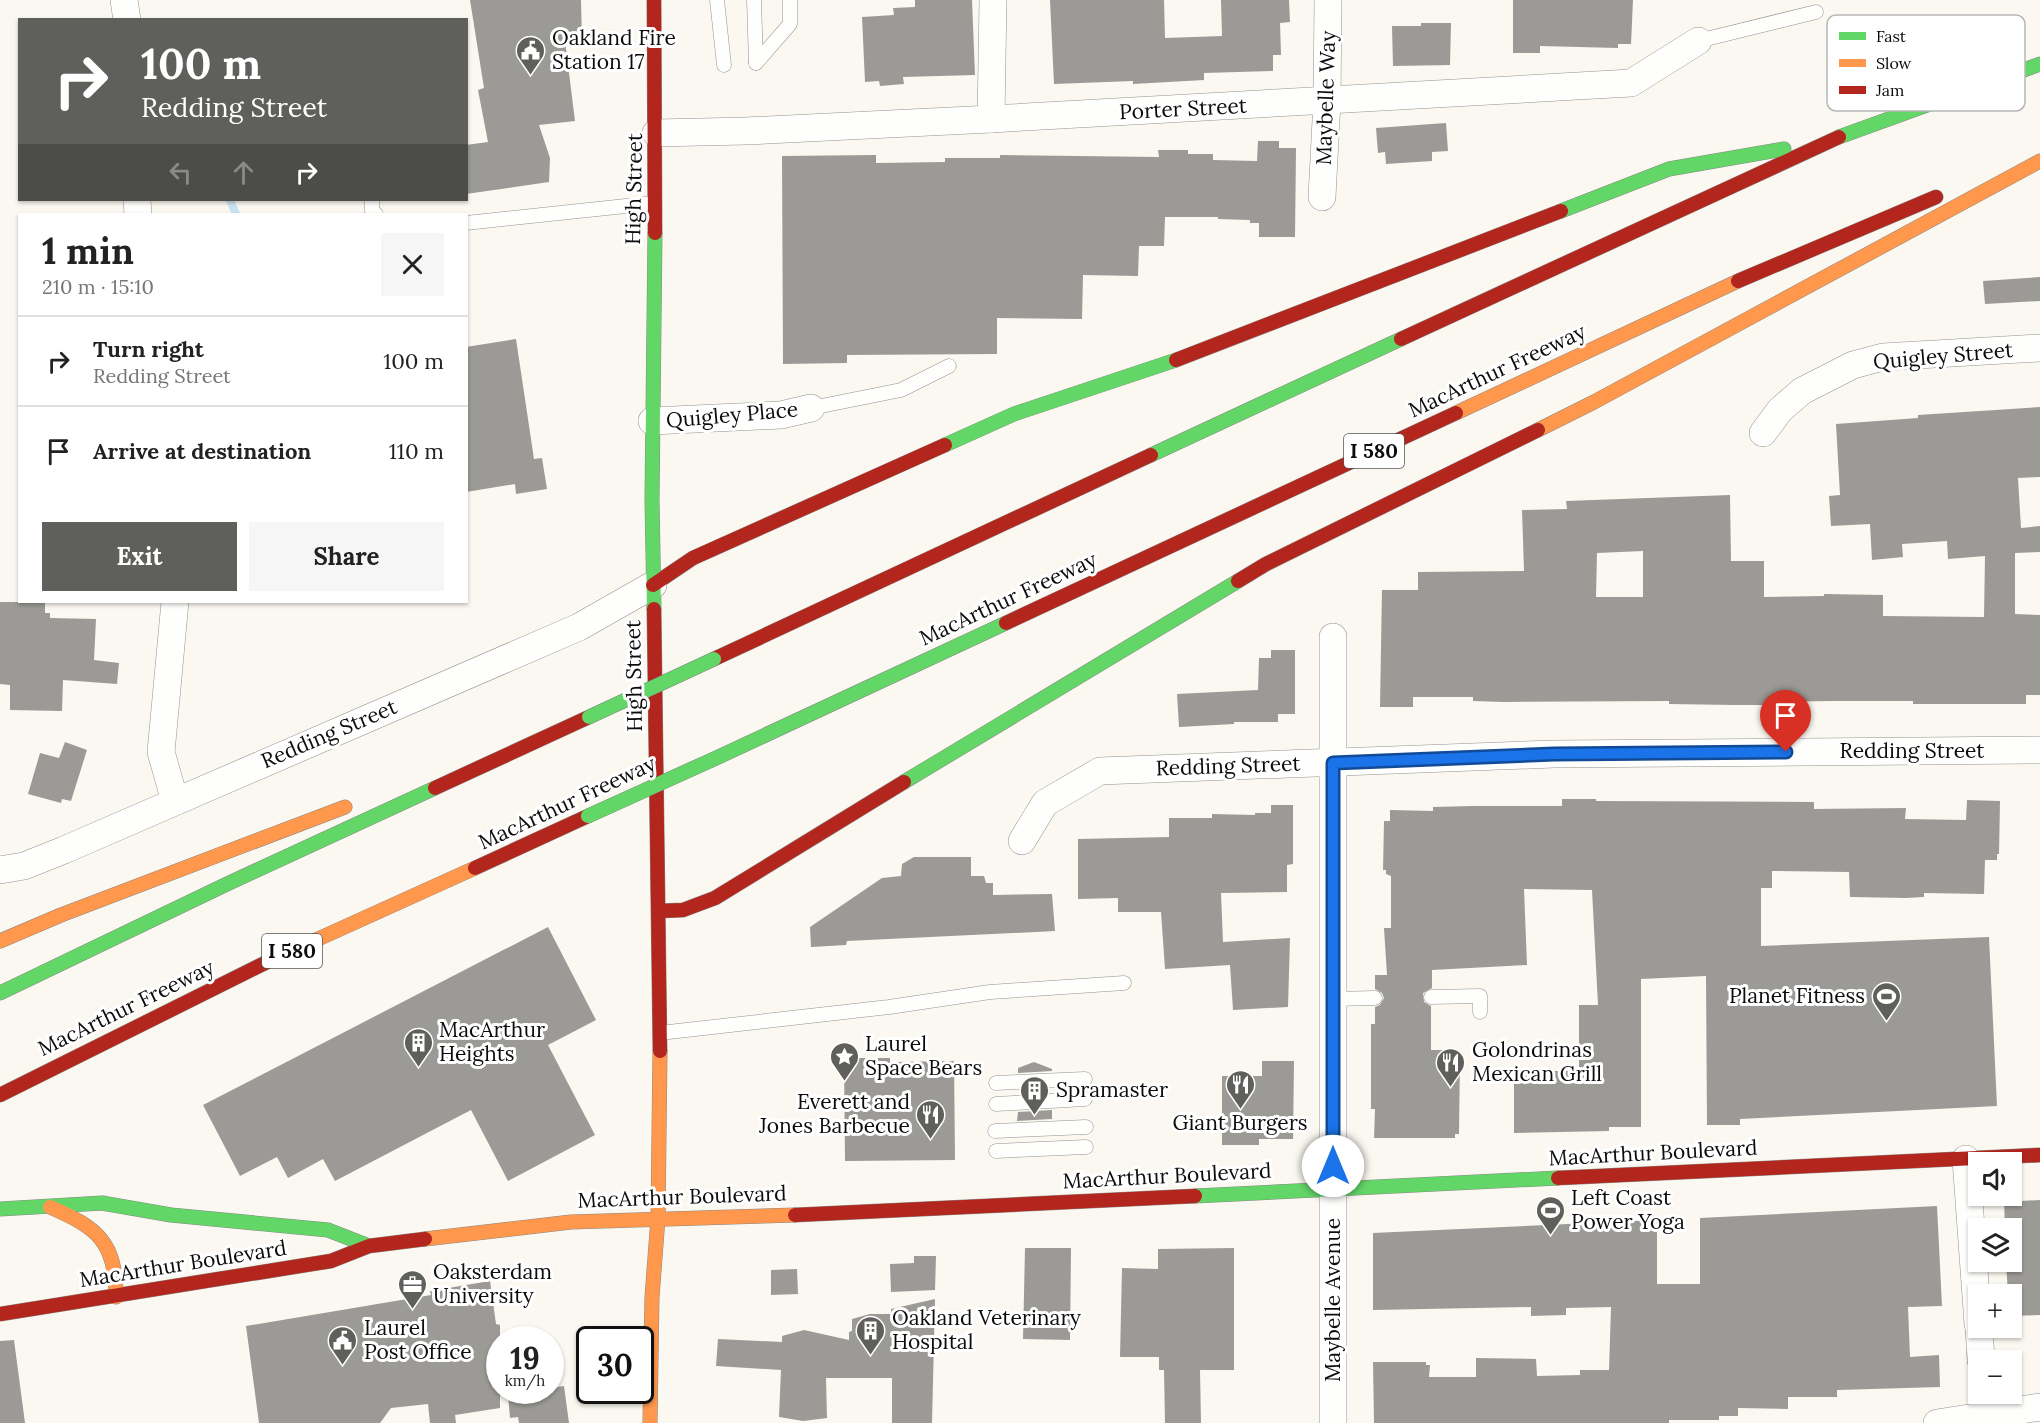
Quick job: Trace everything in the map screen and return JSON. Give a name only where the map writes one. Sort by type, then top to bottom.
[{"type":"main road","name":"High Street","points":[[650,1423],[652,1297],[658,1218],[660,1033],[652,421],[656,133],[654,0]]},
{"type":"main road","points":[[2025,69],[2040,64]]},
{"type":"main road","points":[[0,993],[216,889],[1821,143],[1910,111]]},
{"type":"main road","points":[[653,585],[693,558],[1014,414],[1192,355],[1669,169],[1821,143]]},
{"type":"main road","name":"MacArthur Freeway","points":[[0,1095],[261,965],[714,759],[1745,278],[2040,155]]},
{"type":"main road","points":[[659,911],[682,910],[715,898],[1266,564],[1594,402],[2040,162]]},
{"type":"main road","points":[[413,782],[589,717]]},
{"type":"main road","points":[[0,941],[61,915],[358,802]]},
{"type":"main road","name":"MacArthur Boulevard","points":[[0,1314],[332,1261],[369,1246],[571,1222],[824,1214],[2040,1155]]},
{"type":"main road","name":"MacArthur Boulevard","points":[[0,1209],[102,1203],[171,1215],[328,1230],[369,1246]]},
{"type":"main road","points":[[47,1206],[83,1222],[101,1236],[112,1251],[116,1263],[116,1297]]},
{"type":"street","points":[[124,0],[127,18]]},
{"type":"street","points":[[991,118],[993,0]]},
{"type":"street","name":"Maybelle Way","points":[[1322,197],[1328,101],[1328,0]]},
{"type":"street","name":"Porter Street","points":[[656,133],[758,130],[1328,101],[1631,83],[1698,41]]},
{"type":"street","name":"Quigley Street","points":[[1763,433],[1780,410],[1802,391],[1853,365],[1883,357],[2040,348]]},
{"type":"street","name":"Quigley Place","points":[[652,421],[782,415],[811,408]]},
{"type":"street","name":"Redding Street","points":[[0,870],[24,866],[579,627],[653,585]]},
{"type":"street","points":[[175,603],[161,752],[175,801]]},
{"type":"street","name":"Maybelle Avenue","points":[[1333,637],[1333,1423]]},
{"type":"street","name":"Redding Street","points":[[1022,841],[1045,803],[1100,771],[1554,754],[2040,750]]},
{"type":"street","points":[[1966,1159],[1976,1284]]},
{"type":"street","points":[[1937,1423],[1985,1411],[2040,1407]]},
{"type":"lane","points":[[717,0],[724,65]]},
{"type":"lane","points":[[754,0],[756,63],[790,24],[790,0]]},
{"type":"lane","points":[[1698,41],[1816,12]]},
{"type":"lane","points":[[468,223],[654,203]]},
{"type":"lane","points":[[811,408],[901,390],[949,366]]},
{"type":"lane","points":[[660,1033],[889,1007],[990,992],[1124,983]]},
{"type":"lane","points":[[1431,996],[1480,996],[1480,1012]]},
{"type":"lane","points":[[1333,999],[1375,998]]},
{"type":"lane","points":[[996,1083],[1085,1079]]},
{"type":"lane","points":[[996,1104],[1085,1099]]},
{"type":"lane","points":[[995,1131],[1086,1127]]},
{"type":"lane","points":[[996,1151],[1086,1147]]},
{"type":"building","points":[[470,0],[581,0],[582,40],[565,41],[575,121],[539,125],[550,158],[549,182],[468,194],[468,145],[488,142],[478,90],[484,88]]},
{"type":"building","points":[[915,0],[972,0],[975,75],[903,77],[904,84],[880,86],[879,81],[865,82],[862,17],[894,15],[893,8],[915,7]]},
{"type":"building","points":[[1050,0],[1164,0],[1165,38],[1222,36],[1221,0],[1289,0],[1290,22],[1280,23],[1281,55],[1273,55],[1273,71],[1204,73],[1204,80],[1133,84],[1133,81],[1054,84]]},
{"type":"building","points":[[1513,0],[1633,0],[1631,44],[1618,44],[1618,48],[1540,46],[1540,53],[1513,53]]},
{"type":"building","points":[[1421,23],[1451,23],[1450,65],[1393,66],[1392,26],[1421,26]]},
{"type":"building","points":[[1446,123],[1448,151],[1432,152],[1432,161],[1386,164],[1385,152],[1378,153],[1376,128]]},
{"type":"building","points":[[1258,141],[1279,141],[1279,148],[1296,148],[1295,237],[1259,237],[1259,223],[1250,223],[1250,220],[1218,219],[1218,217],[1165,217],[1164,246],[1139,246],[1138,276],[1083,275],[1082,319],[997,318],[997,354],[847,355],[847,363],[783,364],[782,156],[876,155],[876,163],[945,162],[945,158],[1000,158],[1000,155],[1159,157],[1158,150],[1188,150],[1188,154],[1213,154],[1213,160],[1257,161]]},
{"type":"building","points":[[2040,277],[2040,301],[1985,304],[1983,281]]},
{"type":"building","points":[[516,339],[534,459],[542,458],[547,489],[516,494],[515,484],[468,492],[468,347]]},
{"type":"building","points":[[2040,407],[2040,477],[2018,478],[2021,528],[2040,526],[2040,552],[2015,553],[2015,614],[2040,615],[2040,695],[2026,695],[2026,704],[1832,701],[1734,705],[1669,704],[1669,701],[1503,702],[1473,701],[1473,697],[1413,697],[1413,707],[1380,707],[1382,590],[1418,590],[1418,572],[1524,571],[1522,510],[1567,509],[1566,501],[1730,495],[1731,561],[1764,561],[1764,597],[1824,596],[1824,594],[1883,595],[1883,616],[1984,617],[1985,556],[1948,559],[1947,541],[1902,544],[1903,557],[1872,560],[1870,524],[1831,526],[1829,496],[1840,495],[1836,424],[1918,418],[1918,415]],"holes":[[[1643,551],[1643,597],[1596,597],[1597,553]]]},
{"type":"building","points":[[0,602],[45,603],[45,613],[50,613],[50,618],[96,619],[94,660],[119,663],[117,684],[63,680],[62,711],[10,710],[10,685],[0,684]]},
{"type":"building","points":[[1271,650],[1295,650],[1295,714],[1278,714],[1278,722],[1234,722],[1234,724],[1179,727],[1177,694],[1258,690],[1259,658],[1271,658]]},
{"type":"building","points":[[65,742],[87,750],[71,801],[62,799],[61,803],[28,794],[40,753],[59,758]]},
{"type":"building","points":[[1562,799],[1814,802],[1814,809],[1906,808],[1905,819],[1966,820],[1967,800],[2000,801],[1999,854],[1997,854],[1997,860],[1985,860],[1984,894],[1924,893],[1924,897],[1906,898],[1850,897],[1849,872],[1772,871],[1772,888],[1761,888],[1761,946],[1989,937],[1997,1106],[1740,1119],[1740,1125],[1707,1125],[1706,976],[1641,979],[1641,1127],[1609,1127],[1609,1131],[1514,1133],[1514,1071],[1579,1071],[1579,1005],[1598,1005],[1592,890],[1524,889],[1527,965],[1432,970],[1432,988],[1423,993],[1424,1002],[1431,1006],[1431,1050],[1455,1050],[1455,1054],[1460,1054],[1459,1134],[1455,1134],[1455,1138],[1374,1138],[1375,1109],[1371,1109],[1371,1024],[1375,1024],[1375,1007],[1380,1005],[1384,998],[1382,993],[1375,989],[1375,975],[1387,975],[1384,928],[1391,928],[1391,876],[1383,870],[1384,821],[1390,821],[1390,810],[1433,811],[1433,807],[1472,806],[1562,806]]},
{"type":"building","points":[[1271,805],[1293,805],[1293,864],[1287,865],[1287,892],[1221,893],[1223,942],[1290,938],[1288,1007],[1233,1010],[1230,965],[1165,969],[1161,912],[1118,912],[1118,898],[1078,899],[1078,839],[1169,837],[1169,818],[1212,818],[1212,814],[1271,813]]},
{"type":"building","points":[[914,857],[971,857],[971,876],[984,876],[986,883],[993,883],[993,895],[1052,894],[1055,931],[847,941],[846,945],[811,947],[810,927],[882,878],[901,876],[902,864]]},
{"type":"building","name":"MacArthur Heights","points":[[548,927],[596,1020],[548,1045],[595,1135],[508,1181],[471,1110],[335,1181],[323,1159],[288,1178],[277,1157],[240,1176],[203,1105]]},
{"type":"building","points":[[844,1058],[890,1058],[890,1062],[954,1061],[955,1160],[845,1161]]},
{"type":"building","points":[[1262,1061],[1294,1061],[1293,1139],[1259,1139],[1259,1145],[1222,1145],[1222,1076],[1262,1076]]},
{"type":"building","points":[[1034,1062],[1052,1071],[1018,1073],[1018,1068]]},
{"type":"building","points":[[1052,1110],[1052,1119],[1017,1121],[1018,1112]]},
{"type":"building","points":[[2040,1200],[2040,1315],[2022,1316],[2022,1284],[2007,1284],[2007,1272],[2022,1272],[2022,1218],[2005,1218],[2004,1206],[2022,1206],[2022,1201]]},
{"type":"building","points":[[1937,1206],[1942,1306],[1908,1307],[1910,1357],[1939,1355],[1940,1387],[1837,1390],[1837,1397],[1788,1397],[1788,1409],[1738,1408],[1738,1416],[1719,1416],[1719,1420],[1669,1420],[1669,1423],[1374,1423],[1373,1362],[1426,1362],[1426,1365],[1430,1365],[1429,1377],[1476,1377],[1476,1358],[1536,1359],[1537,1376],[1580,1375],[1580,1370],[1609,1370],[1611,1307],[1566,1308],[1566,1315],[1531,1316],[1531,1307],[1373,1310],[1373,1233],[1657,1220],[1657,1284],[1700,1284],[1700,1218]]},
{"type":"building","points":[[1025,1248],[1071,1248],[1070,1340],[1023,1339]]},
{"type":"building","points":[[1234,1248],[1234,1370],[1200,1370],[1201,1423],[1165,1423],[1164,1370],[1159,1370],[1159,1357],[1120,1357],[1122,1268],[1158,1269],[1158,1249]]},
{"type":"building","points":[[914,1256],[936,1256],[935,1290],[891,1292],[890,1264],[914,1263]]},
{"type":"building","points":[[797,1269],[798,1294],[771,1295],[771,1270]]},
{"type":"building","name":"Laurel Post Office","points":[[490,1281],[496,1324],[500,1326],[486,1326],[486,1404],[500,1404],[500,1408],[455,1415],[456,1423],[430,1423],[428,1404],[391,1408],[380,1423],[259,1423],[246,1326],[431,1295],[430,1291]]},
{"type":"building","points":[[935,1299],[932,1423],[892,1423],[892,1378],[826,1378],[827,1418],[803,1421],[779,1417],[781,1370],[716,1366],[718,1339],[782,1342],[782,1336],[804,1330],[849,1340],[852,1319],[870,1314],[891,1314],[891,1309]]},
{"type":"building","points":[[14,1340],[25,1423],[0,1423],[0,1341]]},
{"type":"building","points":[[564,1386],[569,1423],[519,1423],[518,1417],[510,1418],[509,1404],[564,1404]]},
{"type":"waterway","points":[[230,201],[236,213]]},
{"type":"traffic: fast","points":[[2025,69],[2040,64]]},
{"type":"traffic: fast","points":[[1839,137],[1911,111]]},
{"type":"traffic: fast","points":[[1561,211],[1669,169],[1784,149]]},
{"type":"traffic: fast","points":[[654,609],[652,500],[655,233]]},
{"type":"traffic: fast","points":[[1151,455],[1401,339]]},
{"type":"traffic: fast","points":[[945,445],[1014,414],[1176,360]]},
{"type":"traffic: fast","points":[[904,782],[1238,581]]},
{"type":"traffic: fast","points":[[714,759],[1006,623]]},
{"type":"traffic: fast","points":[[589,717],[714,659]]},
{"type":"traffic: fast","points":[[588,816],[714,759]]},
{"type":"traffic: fast","points":[[0,993],[227,884],[435,788]]},
{"type":"traffic: fast","points":[[1195,1196],[1558,1178]]},
{"type":"traffic: fast","points":[[0,1209],[102,1203],[171,1215],[328,1230],[369,1246]]},
{"type":"traffic: slow","points":[[1538,430],[2040,161]]},
{"type":"traffic: slow","points":[[1456,413],[1738,281]]},
{"type":"traffic: slow","points":[[0,941],[61,915],[345,807]]},
{"type":"traffic: slow","points":[[265,963],[475,868]]},
{"type":"traffic: slow","points":[[650,1423],[652,1297],[658,1218],[660,1051]]},
{"type":"traffic: slow","points":[[50,1207],[81,1222],[101,1239],[112,1263],[116,1297]]},
{"type":"traffic: slow","points":[[425,1239],[571,1222],[795,1215]]},
{"type":"traffic: jam","points":[[654,0],[655,233]]},
{"type":"traffic: jam","points":[[1401,339],[1839,137]]},
{"type":"traffic: jam","points":[[1738,281],[1936,197]]},
{"type":"traffic: jam","points":[[1176,360],[1561,211]]},
{"type":"traffic: jam","points":[[1006,623],[1456,413]]},
{"type":"traffic: jam","points":[[1238,581],[1266,564],[1538,430]]},
{"type":"traffic: jam","points":[[653,585],[693,558],[945,445]]},
{"type":"traffic: jam","points":[[714,659],[1151,455]]},
{"type":"traffic: jam","points":[[654,609],[660,1051]]},
{"type":"traffic: jam","points":[[435,788],[589,717]]},
{"type":"traffic: jam","points":[[659,911],[683,910],[715,898],[904,782]]},
{"type":"traffic: jam","points":[[475,868],[588,816]]},
{"type":"traffic: jam","points":[[0,1095],[265,963]]},
{"type":"traffic: jam","points":[[1558,1178],[2040,1155]]},
{"type":"traffic: jam","points":[[795,1215],[1195,1196]]},
{"type":"traffic: jam","points":[[0,1314],[331,1261],[369,1246],[425,1239]]},
{"type":"place","name":"Oakland Fire Station 17","points":[[531,76]]},
{"type":"place","name":"Planet Fitness","points":[[1886,1022]]},
{"type":"place","name":"MacArthur Heights","points":[[418,1068]]},
{"type":"place","name":"Laurel Space Bears","points":[[844,1082]]},
{"type":"place","name":"Golondrinas Mexican Grill","points":[[1451,1088]]},
{"type":"place","name":"Giant Burgers","points":[[1240,1110]]},
{"type":"place","name":"Spramaster","points":[[1035,1116]]},
{"type":"place","name":"Everett and Jones Barbecue","points":[[931,1140]]},
{"type":"place","name":"Left Coast Power Yoga","points":[[1550,1236]]},
{"type":"place","name":"Oaksterdam University","points":[[412,1310]]},
{"type":"place","name":"Oakland Veterinary Hospital","points":[[871,1356]]},
{"type":"place","name":"Laurel Post Office","points":[[343,1366]]},
{"type":"route","points":[[1333,1166],[1333,763],[1554,754],[1786,752]]}]
